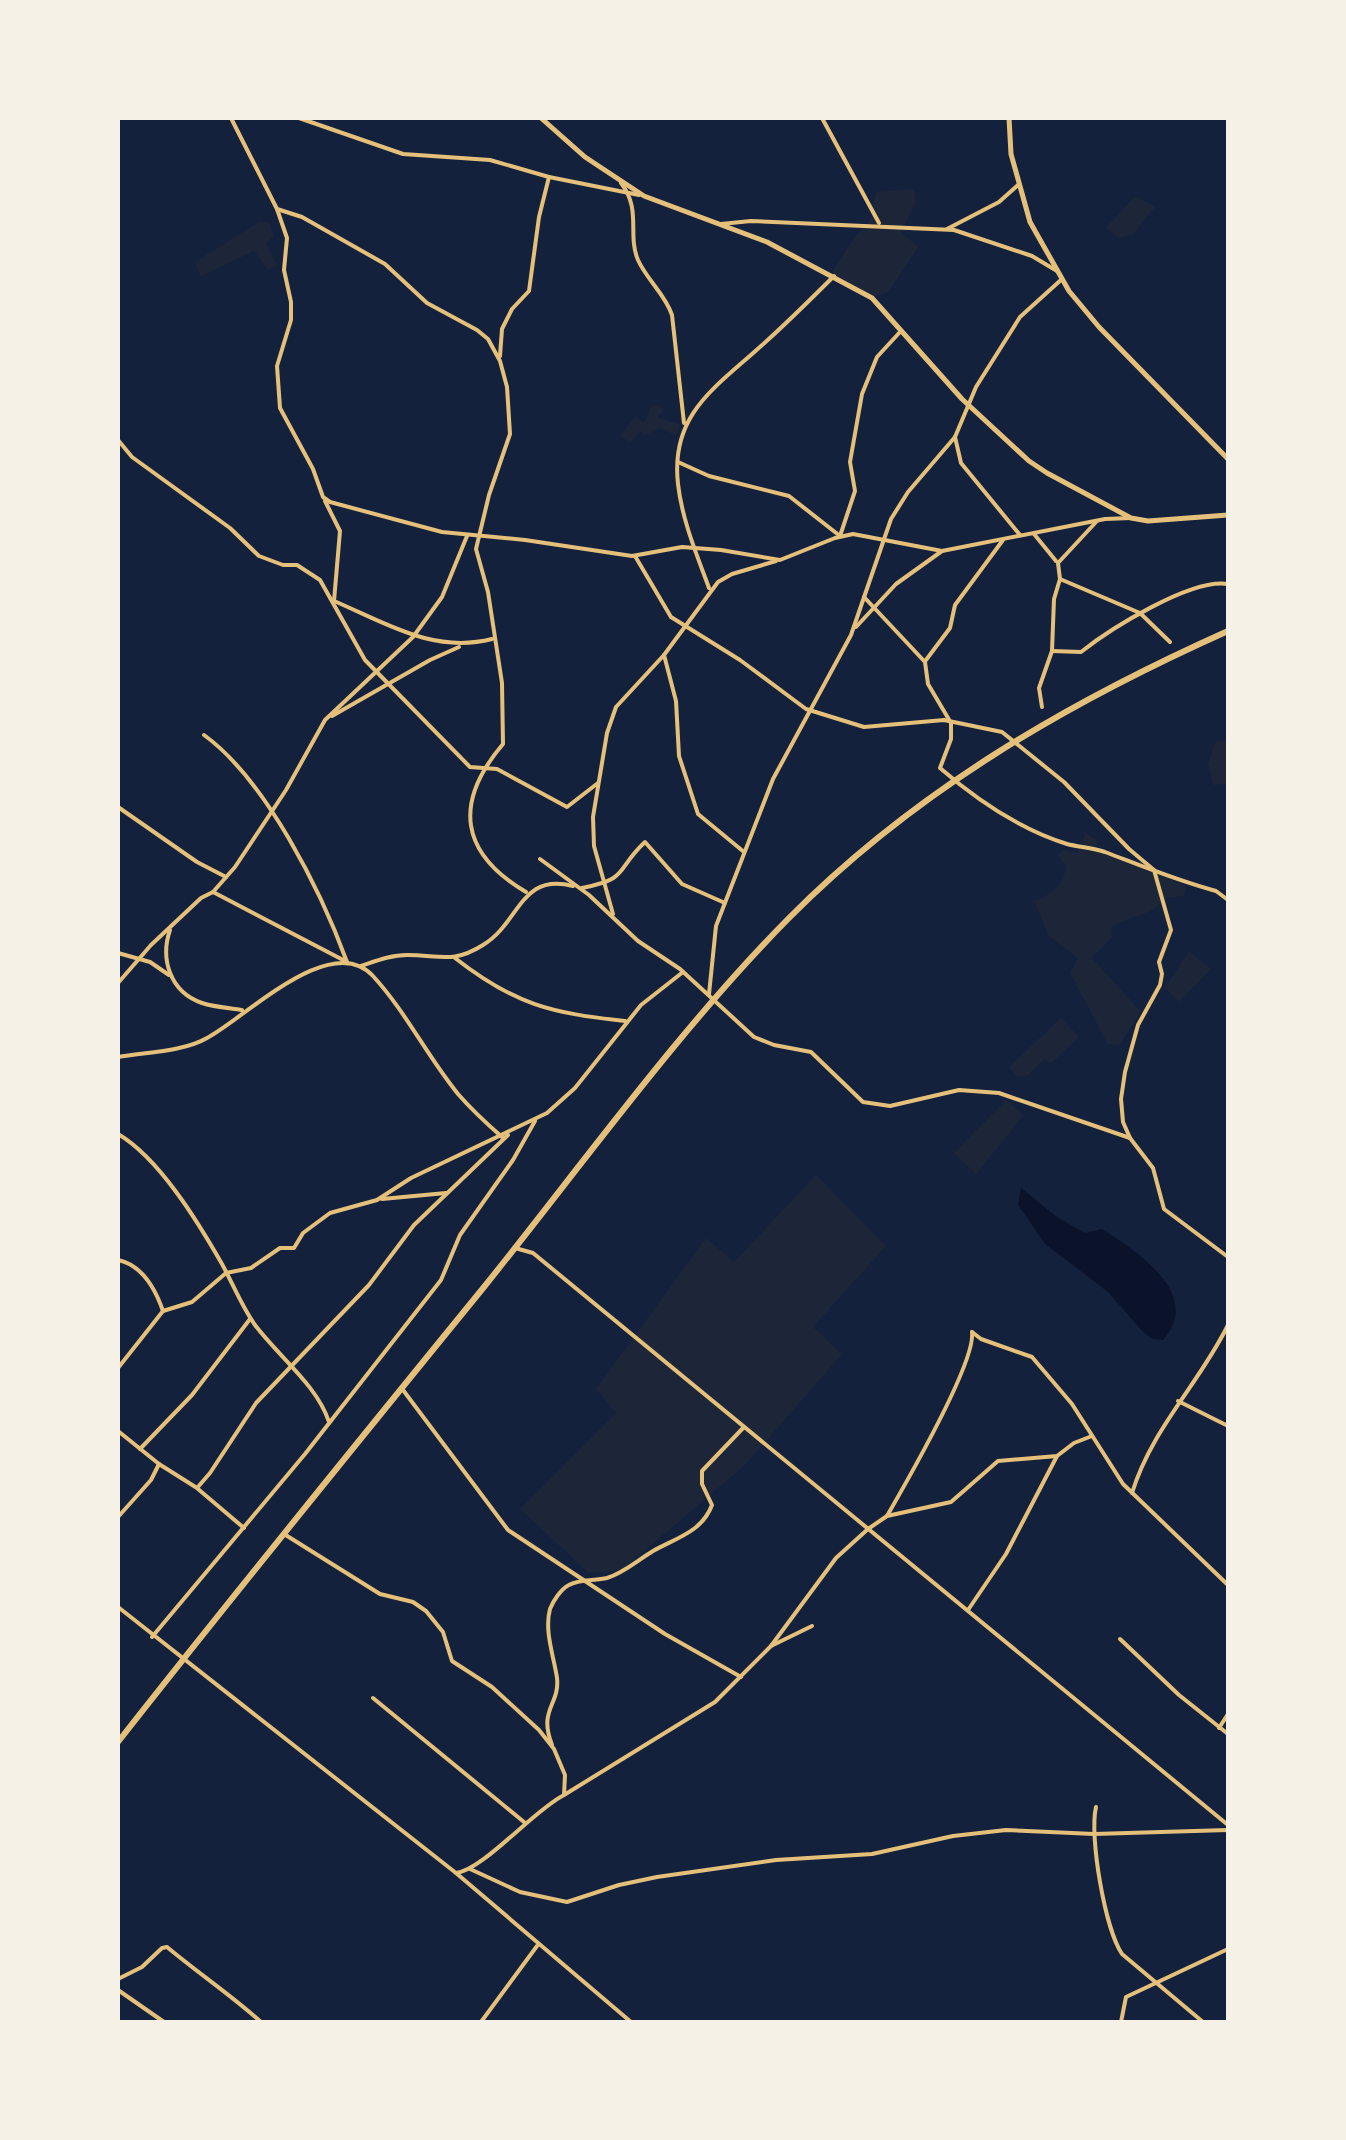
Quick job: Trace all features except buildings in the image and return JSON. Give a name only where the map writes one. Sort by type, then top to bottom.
[{"type":"main road","points":[[118,1742],[712,997],[774,933],[824,884],[954,780],[1102,690],[1228,631]]},
{"type":"street","points":[[231,118],[277,209],[287,238],[284,270],[291,320],[277,366],[280,408],[340,531],[334,601]]},
{"type":"street","points":[[299,118],[403,154],[490,160],[549,177],[644,196],[722,224],[834,276],[872,298],[935,372],[1029,461],[1131,518]]},
{"type":"street","points":[[541,118],[585,158],[644,196]]},
{"type":"street","points":[[822,118],[880,225]]},
{"type":"street","points":[[1009,118],[1018,185],[1030,222],[1056,271],[1099,327],[1228,459]]},
{"type":"street","points":[[526,892],[491,866],[474,843],[468,826],[475,784],[503,744],[502,683],[488,592],[476,548],[512,420],[500,361],[502,330],[512,309],[529,290],[549,177]]},
{"type":"street","points":[[619,180],[632,203],[638,260],[668,301],[672,315],[684,398],[678,484],[710,590]]},
{"type":"street","points":[[947,229],[999,202],[1018,185]]},
{"type":"street","points":[[277,209],[302,216],[385,264],[427,303],[477,330],[500,361]]},
{"type":"street","points":[[722,224],[751,221],[947,229],[1032,256],[1056,271]]},
{"type":"street","points":[[684,428],[725,375],[768,340],[834,276]]},
{"type":"street","points":[[712,997],[712,942],[744,852],[773,779],[853,630],[891,518],[908,492],[956,438],[976,386],[1020,317],[1062,279]]},
{"type":"street","points":[[840,536],[854,491],[850,462],[862,394],[876,357],[900,332]]},
{"type":"street","points":[[956,438],[961,463],[1021,536]]},
{"type":"street","points":[[118,440],[132,458],[230,528],[258,556],[306,570],[325,586],[355,647],[387,685],[470,767],[497,769],[568,807],[598,783]]},
{"type":"street","points":[[678,462],[709,476],[789,496],[840,536]]},
{"type":"street","points":[[323,497],[442,532],[634,556],[682,548],[780,560]]},
{"type":"street","points":[[853,630],[896,584],[942,552],[1097,521],[1228,516]]},
{"type":"street","points":[[1058,563],[1097,521]]},
{"type":"street","points":[[118,983],[171,925],[226,877],[272,812],[325,720],[413,637],[442,596],[467,534]]},
{"type":"street","points":[[1034,534],[1058,563],[1060,578],[1054,598],[1052,651],[1038,688],[1042,707]]},
{"type":"street","points":[[614,918],[594,846],[593,816],[607,732],[616,707],[688,627],[710,590],[732,574],[840,536],[884,538],[942,552]]},
{"type":"street","points":[[925,662],[950,628],[955,605],[1003,540]]},
{"type":"street","points":[[634,556],[663,608],[809,712],[864,728],[930,720],[1002,732],[1064,782],[1154,870],[1171,930],[1159,962],[1160,985],[1138,1025],[1124,1072],[1122,1111],[1130,1138],[1153,1168],[1164,1209],[1228,1257]]},
{"type":"street","points":[[1060,578],[1140,613],[1170,642]]},
{"type":"street","points":[[1052,651],[1081,652],[1140,613],[1206,585],[1228,584]]},
{"type":"street","points":[[864,597],[925,662],[928,684],[950,723],[951,739],[940,768],[954,780],[1002,814],[1038,833],[1216,891],[1228,900]]},
{"type":"street","points":[[334,601],[413,637],[464,645]]},
{"type":"street","points":[[325,720],[464,645],[494,639]]},
{"type":"street","points":[[664,655],[676,701],[679,756],[698,814],[744,852]]},
{"type":"street","points":[[204,735],[252,781],[272,812],[322,901],[347,962]]},
{"type":"street","points":[[118,808],[226,877]]},
{"type":"street","points":[[360,966],[405,954],[456,958],[489,942],[512,919],[526,892],[554,882],[580,888],[604,883],[621,875],[645,842],[682,884],[725,903]]},
{"type":"street","points":[[540,859],[580,888],[638,941],[683,972],[762,1042],[810,1052],[863,1102],[890,1106],[959,1090],[999,1093],[1130,1138]]},
{"type":"street","points":[[213,892],[371,973],[408,1018],[457,1092],[503,1138]]},
{"type":"street","points":[[169,975],[166,942],[171,925]]},
{"type":"street","points":[[118,953],[138,958],[169,975],[186,994],[201,1003],[245,1011]]},
{"type":"street","points":[[456,958],[478,977],[533,1006],[558,1014],[626,1022]]},
{"type":"street","points":[[118,1057],[206,1040],[245,1011],[319,967],[347,962]]},
{"type":"street","points":[[378,1200],[411,1178],[503,1138],[536,1119],[575,1088],[641,1005],[683,972]]},
{"type":"street","points":[[152,1637],[441,1280],[460,1236],[514,1160],[536,1119]]},
{"type":"street","points":[[118,1134],[153,1161],[226,1273],[250,1318],[290,1369],[316,1392],[328,1422]]},
{"type":"street","points":[[197,1488],[256,1403],[369,1286],[414,1225],[503,1138]]},
{"type":"street","points":[[118,1368],[163,1311],[192,1302],[226,1273],[251,1268],[280,1248],[294,1248],[303,1233],[330,1213],[378,1200],[446,1193]]},
{"type":"street","points":[[515,1248],[533,1253],[1228,1828]]},
{"type":"street","points":[[118,1260],[133,1264],[156,1293],[163,1311]]},
{"type":"street","points":[[140,1449],[192,1395],[250,1318]]},
{"type":"street","points":[[1132,1493],[1146,1457],[1178,1401],[1204,1371],[1228,1325]]},
{"type":"street","points":[[888,1516],[968,1362],[972,1332],[1032,1357],[1058,1385],[1116,1475],[1228,1584]]},
{"type":"street","points":[[402,1388],[508,1530],[583,1582],[741,1677]]},
{"type":"street","points":[[1178,1401],[1228,1426]]},
{"type":"street","points":[[564,1794],[566,1775],[545,1727],[558,1685],[550,1609],[567,1586],[620,1573],[684,1537],[708,1518],[712,1505],[702,1484],[702,1472],[744,1427]]},
{"type":"street","points":[[118,1431],[197,1488],[244,1528]]},
{"type":"street","points":[[968,1610],[1006,1554],[1058,1456],[1074,1443],[1092,1436]]},
{"type":"street","points":[[456,1873],[470,1870],[564,1794],[691,1720],[771,1646],[836,1558],[868,1528],[888,1516],[951,1502],[998,1461],[1058,1456]]},
{"type":"street","points":[[118,1517],[151,1480],[159,1464]]},
{"type":"street","points":[[284,1534],[380,1594],[420,1606],[444,1632],[452,1661],[492,1687],[554,1749]]},
{"type":"street","points":[[118,1608],[456,1873],[630,2022]]},
{"type":"street","points":[[771,1646],[812,1626]]},
{"type":"street","points":[[1120,1639],[1156,1675],[1228,1734]]},
{"type":"street","points":[[373,1698],[525,1823]]},
{"type":"street","points":[[1220,1728],[1228,1714]]},
{"type":"street","points":[[1096,1807],[1094,1834],[1102,1898],[1113,1941],[1122,1954],[1202,2022]]},
{"type":"street","points":[[470,1870],[520,1892],[567,1902],[619,1884],[776,1860],[872,1854],[953,1836],[1006,1830],[1094,1834],[1228,1828]]},
{"type":"street","points":[[482,2022],[537,1946]]},
{"type":"street","points":[[118,1979],[167,1947],[206,1981],[237,1999],[260,2022]]},
{"type":"street","points":[[1121,2022],[1126,1997],[1228,1949]]},
{"type":"street","points":[[118,1990],[164,2022]]},
{"type":"street","points":[[250,2022],[252,2014]]},
{"type":"shaded area","points":[[914,189],[915,203],[901,232],[918,247],[888,292],[872,298],[831,274],[871,219],[876,192]]},
{"type":"shaded area","points":[[1135,196],[1155,207],[1132,235],[1119,238],[1106,228]]},
{"type":"shaded area","points":[[259,222],[269,223],[274,236],[266,243],[277,266],[268,270],[254,251],[201,276],[195,262]]},
{"type":"shaded area","points":[[652,405],[664,410],[658,416],[660,419],[680,424],[677,435],[659,429],[645,435],[640,431],[630,443],[620,435],[636,416],[645,421]]},
{"type":"shaded area","points":[[1228,740],[1228,784],[1213,785],[1208,763],[1216,742]]},
{"type":"shaded area","points":[[1086,833],[1097,840],[1096,847],[1187,886],[1183,896],[1165,898],[1146,913],[1111,928],[1112,937],[1092,958],[1141,1012],[1119,1045],[1108,1044],[1070,973],[1078,958],[1048,935],[1035,901],[1060,884],[1066,866],[1058,855],[1064,850],[1077,853]]},
{"type":"shaded area","points":[[1189,951],[1211,969],[1179,1002],[1165,988]]},
{"type":"shaded area","points":[[1061,1018],[1079,1037],[1050,1064],[1045,1059],[1028,1075],[1017,1077],[1009,1067]]},
{"type":"shaded area","points":[[1006,1100],[1024,1115],[976,1174],[954,1153]]},
{"type":"shaded area","points":[[816,1175],[886,1246],[813,1327],[842,1354],[746,1464],[622,1570],[589,1573],[520,1509],[616,1413],[596,1389],[706,1238],[734,1262]]},
{"type":"shaded area","points":[[1021,1188],[1057,1217],[1085,1233],[1102,1229],[1132,1249],[1161,1276],[1176,1306],[1174,1323],[1163,1340],[1152,1339],[1143,1332],[1108,1292],[1045,1244],[1018,1205]]}]
